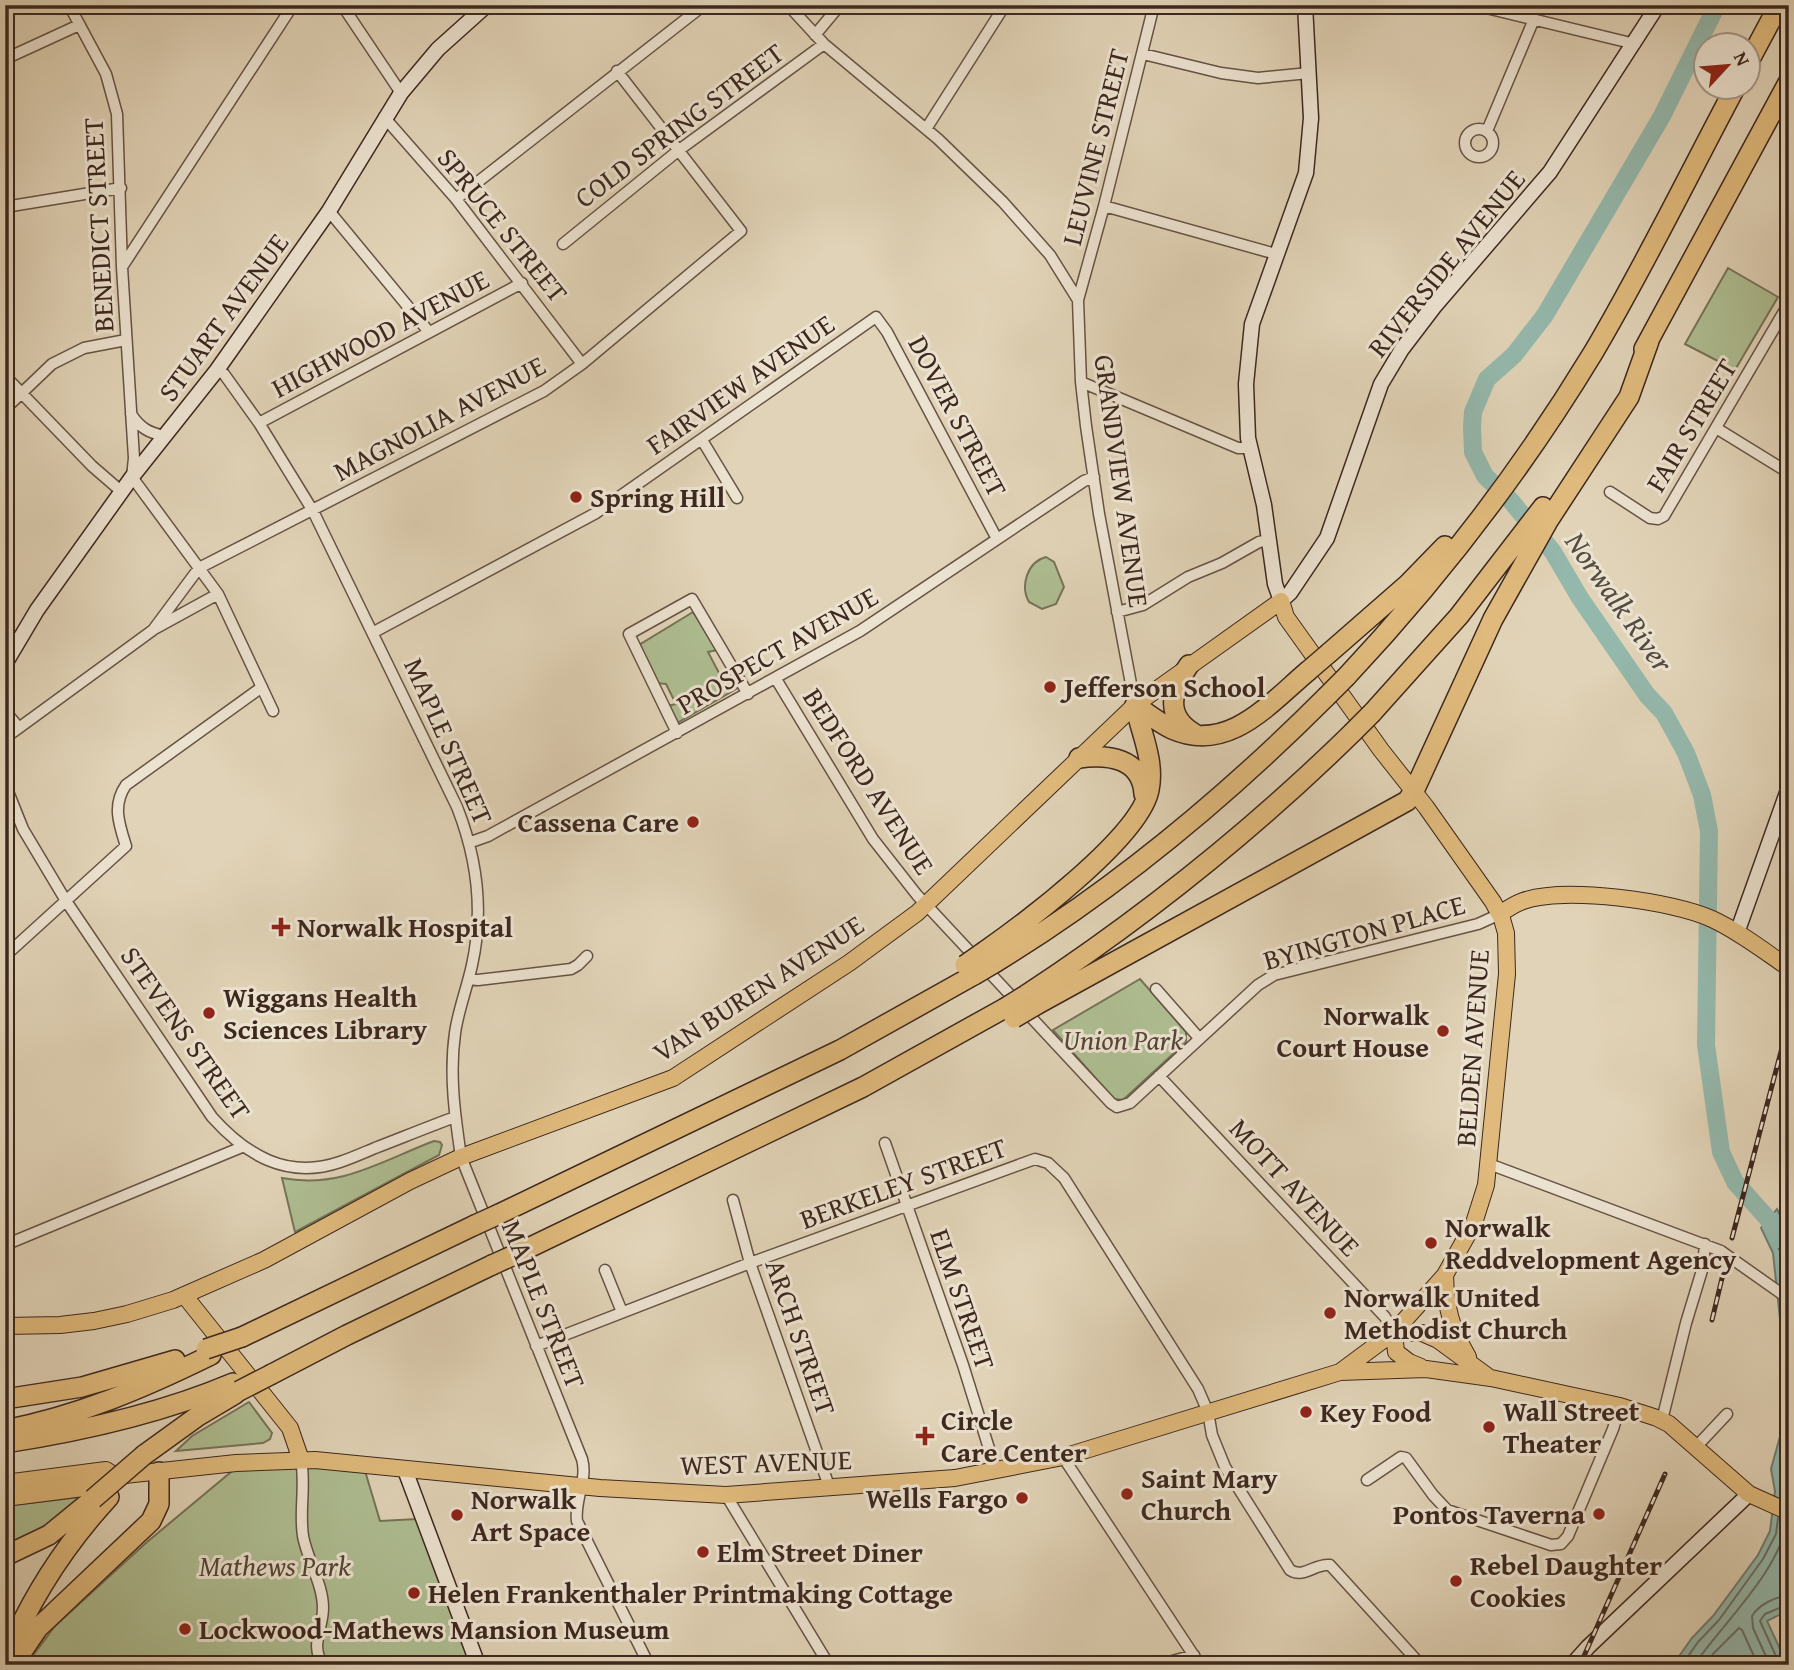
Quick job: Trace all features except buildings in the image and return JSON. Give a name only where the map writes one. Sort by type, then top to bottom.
[{"type":"highway","points":[[1762,37],[1779,5]]},
{"type":"highway","points":[[5,1443],[122,1420],[236,1387],[802,1118],[1009,1013],[1407,801],[1482,641],[1513,582],[1564,487],[1650,341],[1789,81]]},
{"type":"highway","points":[[5,1430],[82,1411],[144,1386],[208,1352],[894,1022],[991,957],[1077,909],[1161,846],[1240,779],[1346,677],[1410,607],[1473,521],[1534,446],[1609,325],[1728,102]]},
{"type":"highway","points":[[1031,1000],[1194,874],[1273,807],[1352,733],[1436,642],[1564,487]]},
{"type":"highway","points":[[1135,705],[1172,729],[1199,736],[1220,735],[1241,727],[1418,574],[1473,521]]},
{"type":"highway","points":[[1189,665],[1174,690],[1174,709],[1182,726],[1199,736]]},
{"type":"highway","points":[[991,957],[1073,883],[1117,839],[1143,806],[1150,788],[1150,769],[1135,705]]},
{"type":"highway","points":[[1079,758],[1106,756],[1129,764],[1142,781],[1143,806]]},
{"type":"highway","points":[[5,1399],[65,1391],[208,1352]]},
{"type":"highway","points":[[5,1421],[81,1407],[144,1386]]},
{"type":"highway","points":[[5,1556],[49,1535],[101,1498],[152,1460],[184,1426],[236,1387]]},
{"type":"highway","points":[[13,1665],[38,1628],[151,1521],[159,1504],[152,1460]]},
{"type":"highway","points":[[5,1661],[42,1586],[101,1498]]},
{"type":"main road","name":"VAN BUREN AVENUE","points":[[5,1326],[51,1326],[94,1321],[184,1295],[270,1257],[395,1189],[461,1157],[673,1078],[849,963],[926,906],[1135,705],[1281,601]]},
{"type":"main road","name":"BELDEN AVENUE","points":[[1281,601],[1286,617],[1381,750],[1414,791],[1500,914],[1506,933],[1508,963],[1486,1185],[1474,1223],[1445,1275],[1394,1332]]},
{"type":"main road","points":[[1500,914],[1525,900],[1574,895],[1622,898],[1671,906],[1722,924],[1789,968]]},
{"type":"main road","points":[[1445,1275],[1446,1304],[1455,1333],[1471,1363]]},
{"type":"main road","points":[[184,1295],[290,1428],[301,1460]]},
{"type":"main road","points":[[1426,1369],[1409,1363],[1396,1352],[1394,1332],[1422,1333],[1438,1340],[1491,1378]]},
{"type":"main road","name":"WEST AVENUE","points":[[5,1498],[99,1486],[152,1460],[236,1463],[301,1460],[581,1486],[726,1495],[955,1478],[1063,1457],[1340,1372],[1394,1332]]},
{"type":"main road","points":[[1340,1372],[1426,1369],[1491,1378],[1620,1406],[1662,1419],[1749,1494],[1789,1512]]},
{"type":"main road","name":"WEST AVENUE","points":[[5,1483],[106,1471],[115,1476]]},
{"type":"street","name":"BENEDICT STREET","points":[[69,5],[106,74],[114,98],[118,128],[122,267],[134,458],[132,477]]},
{"type":"street","points":[[122,267],[293,5]]},
{"type":"street","points":[[342,5],[401,93]]},
{"type":"street","name":"STUART AVENUE","points":[[5,664],[37,610],[132,477],[216,370],[329,211],[401,93],[438,49],[487,5]]},
{"type":"street","points":[[456,199],[704,5]]},
{"type":"street","name":"GRANDVIEW AVENUE","points":[[788,5],[824,44],[926,129],[1031,231],[1078,300],[1081,382],[1094,477],[1135,705]]},
{"type":"street","points":[[815,35],[841,5]]},
{"type":"street","points":[[926,129],[1005,5]]},
{"type":"street","name":"LEUVINE STREET","points":[[1078,300],[1154,5]]},
{"type":"street","points":[[1281,601],[1275,584],[1262,495],[1250,448],[1246,384],[1252,324],[1306,173],[1311,118],[1305,5]]},
{"type":"street","points":[[1474,5],[1634,44]]},
{"type":"street","name":"RIVERSIDE AVENUE","points":[[1281,601],[1290,593],[1327,538],[1381,384],[1402,349],[1434,307],[1550,172],[1658,5]]},
{"type":"street","points":[[1486,131],[1534,19]]},
{"type":"street","points":[[5,59],[79,25]]},
{"type":"street","name":"COLD SPRING STREET","points":[[563,244],[679,150],[824,44]]},
{"type":"street","points":[[1143,54],[1221,74],[1258,78],[1309,73]]},
{"type":"street","points":[[617,71],[679,150]]},
{"type":"street","name":"SPRUCE STREET","points":[[384,117],[456,199],[582,363]]},
{"type":"street","name":"MAGNOLIA AVENUE","points":[[153,630],[199,568],[544,391],[582,363],[741,231],[679,150]]},
{"type":"street","points":[[5,206],[121,188]]},
{"type":"street","points":[[1104,206],[1276,254]]},
{"type":"street","points":[[329,211],[429,332]]},
{"type":"street","name":"HIGHWOOD AVENUE","points":[[258,423],[522,283]]},
{"type":"street","name":"FAIR STREET","points":[[1610,492],[1650,518],[1661,518],[1789,303]]},
{"type":"street","name":"FAIRVIEW AVENUE","points":[[374,632],[596,513],[876,317]]},
{"type":"street","name":"DOVER STREET","points":[[876,317],[887,332],[997,539]]},
{"type":"street","points":[[5,410],[52,364],[84,348],[126,340]]},
{"type":"street","name":"MAPLE STREET","points":[[216,370],[224,374],[258,423],[313,511],[374,632],[471,842],[479,915],[476,947],[455,1032],[453,1090],[461,1157],[582,1459],[585,1473],[575,1509],[577,1521],[649,1665]]},
{"type":"street","points":[[5,376],[92,466],[122,492]]},
{"type":"street","points":[[1081,382],[1238,448],[1250,448]]},
{"type":"street","points":[[130,411],[143,428],[153,434],[165,436]]},
{"type":"street","points":[[1716,428],[1789,472]]},
{"type":"street","points":[[702,440],[737,498]]},
{"type":"street","points":[[132,477],[218,594],[273,711]]},
{"type":"street","name":"PROSPECT AVENUE","points":[[471,842],[488,836],[748,695],[882,617],[1084,481],[1094,477]]},
{"type":"street","points":[[1117,612],[1143,605],[1188,577],[1222,563],[1259,541],[1269,540]]},
{"type":"street","name":"MAGNOLIA AVENUE","points":[[19,728],[153,630],[218,594]]},
{"type":"street","points":[[677,733],[629,634],[692,599],[748,695]]},
{"type":"street","name":"BEDFORD AVENUE","points":[[776,679],[873,839],[926,906],[1117,1107]]},
{"type":"street","points":[[5,956],[126,846],[118,821],[118,796],[126,785],[262,687]]},
{"type":"street","points":[[5,710],[19,728],[5,738]]},
{"type":"street","name":"STEVENS STREET","points":[[5,785],[23,829],[66,901],[212,1117],[242,1147],[272,1162],[313,1168],[339,1163],[455,1117]]},
{"type":"street","points":[[1737,933],[1789,788]]},
{"type":"street","name":"BYINGTON PLACE","points":[[1117,1107],[1127,1105],[1258,985],[1273,975],[1478,924],[1500,914]]},
{"type":"street","points":[[469,979],[571,969],[587,956]]},
{"type":"street","points":[[1156,989],[1199,1038]]},
{"type":"street","name":"MOTT AVENUE","points":[[1159,1076],[1385,1317],[1394,1332]]},
{"type":"street","name":"ELM STREET","points":[[886,1143],[963,1365],[996,1471]]},
{"type":"street","points":[[5,1245],[242,1147]]},
{"type":"street","name":"BERKELEY STREET","points":[[536,1346],[906,1206],[1035,1160],[1048,1163],[1064,1178],[1198,1389],[1208,1412],[1212,1435],[1226,1467],[1290,1570],[1296,1574],[1322,1564],[1330,1565],[1421,1665]]},
{"type":"street","points":[[1489,1164],[1721,1251],[1789,1299]]},
{"type":"street","name":"ARCH STREET","points":[[733,1200],[750,1263],[830,1489]]},
{"type":"street","points":[[1662,1419],[1703,1267],[1705,1244]]},
{"type":"street","points":[[605,1270],[622,1312]]},
{"type":"street","points":[[1367,1480],[1401,1457],[1406,1458],[1447,1510],[1551,1545],[1561,1544],[1568,1536],[1620,1406]]},
{"type":"street","points":[[1696,1447],[1727,1414]]},
{"type":"street","points":[[1063,1457],[1197,1660],[1158,1665]]},
{"type":"street","points":[[301,1460],[304,1479],[303,1534],[323,1604],[316,1647],[317,1655],[324,1665]]},
{"type":"street","points":[[405,1470],[478,1665]]},
{"type":"street","points":[[1572,1665],[1749,1494]]},
{"type":"street","points":[[726,1495],[829,1665]]},
{"type":"green space","points":[[1728,268],[1778,297],[1735,370],[1685,344]]},
{"type":"green space","points":[[1046,557],[1054,562],[1064,587],[1056,604],[1042,609],[1029,602],[1025,582],[1034,564]]},
{"type":"green space","points":[[693,612],[717,650],[708,652],[719,673],[730,674],[738,688],[677,723],[668,706],[676,704],[666,684],[656,683],[639,645]]},
{"type":"green space","name":"Union Park","points":[[1140,979],[1186,1032],[1186,1042],[1123,1100],[1114,1099],[1053,1030]]},
{"type":"green space","points":[[434,1141],[442,1145],[439,1155],[295,1232],[282,1178],[323,1180],[342,1176]]},
{"type":"green space","points":[[249,1402],[272,1433],[270,1439],[263,1443],[176,1451],[192,1436]]},
{"type":"green space","name":"Mathews Park","points":[[310,1465],[365,1471],[380,1521],[417,1519],[473,1665],[26,1665],[55,1626],[147,1542],[237,1467]]},
{"type":"green space","points":[[80,1497],[46,1526],[27,1537],[5,1544],[5,1506]]},
{"type":"water","points":[[1777,1209],[1789,1234],[1789,1404],[1773,1253],[1761,1228]]},
{"type":"water","points":[[1789,1404],[1789,1610],[1767,1621],[1787,1664],[1673,1665],[1758,1555],[1770,1531],[1775,1491],[1771,1469]]},
{"type":"waterway","name":"Norwalk River","points":[[1717,5],[1662,116],[1545,315],[1514,355],[1487,379],[1473,412],[1473,452],[1485,476],[1511,501],[1553,552],[1580,598],[1647,695],[1664,713],[1686,753],[1702,795],[1709,831],[1706,1045],[1721,1152],[1735,1182],[1768,1219],[1778,1239]]},
{"type":"railway","points":[[1732,1238],[1789,1021]]},
{"type":"railway","points":[[1712,1320],[1723,1274]]},
{"type":"railway","points":[[1580,1665],[1665,1474]]},
{"type":"place","name":"Spring Hill","points":[[576,497]]},
{"type":"place","name":"Jefferson School","points":[[1050,687]]},
{"type":"place","name":"Cassena Care","points":[[693,822]]},
{"type":"place","name":"Norwalk Hospital","points":[[281,927]]},
{"type":"place","name":"Wiggans Health Sciences Library","points":[[209,1013]]},
{"type":"place","name":"Norwalk Court House","points":[[1443,1031]]},
{"type":"place","name":"Norwalk Reddvelopment Agency","points":[[1431,1243]]},
{"type":"place","name":"Norwalk United Methodist Church","points":[[1330,1313]]},
{"type":"place","name":"Key Food","points":[[1306,1412]]},
{"type":"place","name":"Wall Street Theater","points":[[1489,1427]]},
{"type":"place","name":"Circle Care Center","points":[[925,1436]]},
{"type":"place","name":"Saint Mary Church","points":[[1127,1494]]},
{"type":"place","name":"Wells Fargo","points":[[1022,1498]]},
{"type":"place","name":"Pontos Taverna","points":[[1599,1514]]},
{"type":"place","name":"Norwalk Art Space","points":[[457,1515]]},
{"type":"place","name":"Elm Street Diner","points":[[703,1552]]},
{"type":"place","name":"Rebel Daughter Cookies","points":[[1456,1581]]},
{"type":"place","name":"Helen Frankenthaler Printmaking Cottage","points":[[414,1593]]},
{"type":"place","name":"Lockwood-Mathews Mansion Museum","points":[[185,1629]]}]
